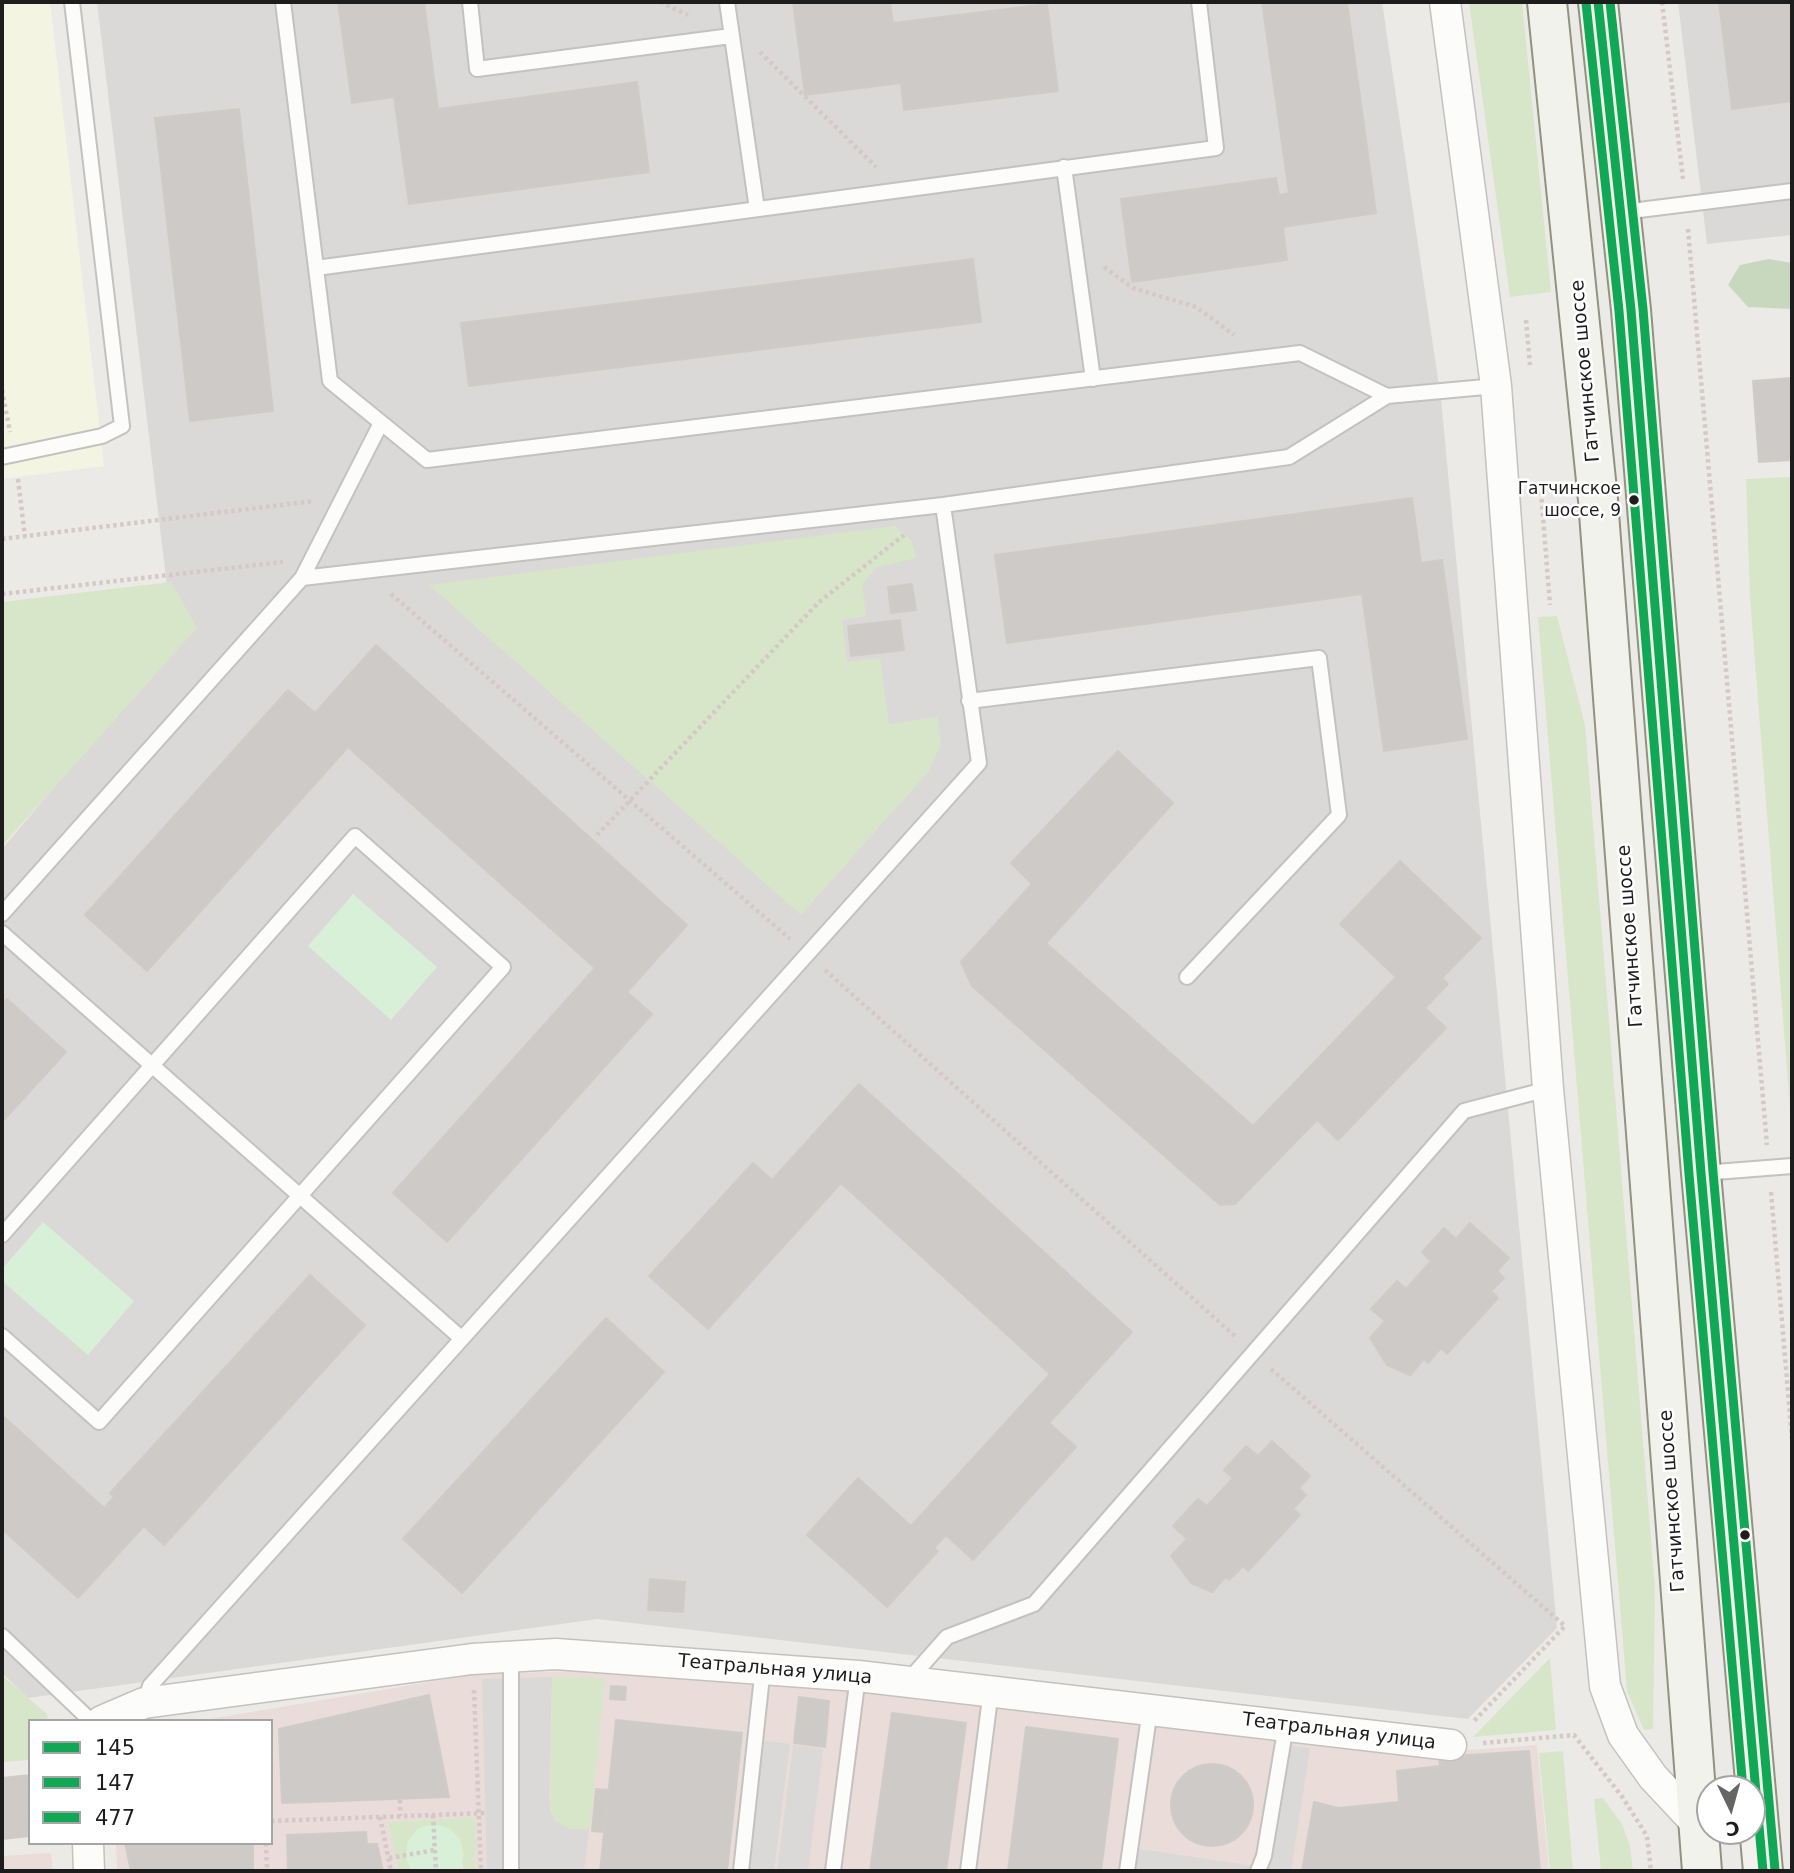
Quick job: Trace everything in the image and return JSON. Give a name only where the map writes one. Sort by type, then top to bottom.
[{"type":"main road","name":"Гатчинское шоссе","points":[[1548,2],[1598,500],[1696,1798]]},
{"type":"main road","points":[[1598,2],[1622,212],[1701,1173],[1763,1871]]},
{"type":"main road","name":"Гатчинское шоссе","points":[[1700,1845],[1702,1871]]},
{"type":"street","points":[[1445,2],[1496,386],[1548,1089],[1605,1686],[1623,1735],[1653,1777],[1696,1822]]},
{"type":"street","name":"Театральная улица","points":[[108,1719],[144,1703],[472,1659],[556,1654],[763,1667],[991,1689],[1451,1745]]},
{"type":"street","points":[[88,1845],[89,1871]]},
{"type":"lane","points":[[2,457],[102,436],[122,426],[72,2]]},
{"type":"lane","points":[[283,2],[330,381],[427,460],[1300,353],[1387,396]]},
{"type":"lane","points":[[470,2],[477,69],[732,43]]},
{"type":"lane","points":[[727,2],[757,208]]},
{"type":"lane","points":[[316,268],[1216,148],[1199,2]]},
{"type":"lane","points":[[1064,167],[1093,379]]},
{"type":"lane","points":[[1622,212],[1792,191]]},
{"type":"lane","points":[[302,578],[943,505],[1289,457],[1387,396],[1496,386]]},
{"type":"lane","points":[[2,914],[302,578],[381,423]]},
{"type":"lane","points":[[144,1703],[150,1686],[979,763],[943,505]]},
{"type":"lane","points":[[969,701],[1319,658],[1339,816],[1186,977]]},
{"type":"lane","points":[[2,1235],[355,836],[503,967],[99,1422],[2,1336]]},
{"type":"lane","points":[[2,933],[461,1338]]},
{"type":"lane","points":[[908,1681],[947,1637],[1034,1604],[1464,1111],[1548,1089]]},
{"type":"lane","points":[[1701,1173],[1792,1166]]},
{"type":"lane","points":[[2,1636],[89,1719]]},
{"type":"lane","points":[[511,1655],[511,1871]]},
{"type":"lane","points":[[741,1871],[763,1667]]},
{"type":"lane","points":[[833,1871],[858,1676]]},
{"type":"lane","points":[[968,1871],[991,1689]]},
{"type":"lane","points":[[1127,1871],[1150,1709]]},
{"type":"lane","points":[[1258,1871],[1264,1856],[1286,1725]]},
{"type":"path","points":[[1662,2],[1686,204],[1792,1439]]},
{"type":"path","points":[[732,43],[758,50],[900,189]]},
{"type":"path","points":[[1075,246],[1133,288],[1196,307],[1265,358]]},
{"type":"path","points":[[2,539],[342,497]]},
{"type":"path","points":[[597,835],[819,602],[943,505]]},
{"type":"path","points":[[2,594],[311,559]]},
{"type":"path","points":[[364,571],[807,954],[1253,1353],[1565,1626],[1451,1745]]},
{"type":"path","points":[[472,1659],[481,1813],[481,1871]]},
{"type":"path","points":[[1451,1745],[1574,1735],[1623,1798],[1647,1836],[1651,1871]]},
{"type":"path","points":[[400,1800],[400,1816]]},
{"type":"path","points":[[273,1821],[511,1812]]},
{"type":"path","points":[[433,1815],[436,1871]]},
{"type":"path","points":[[380,1817],[391,1871]]},
{"type":"path","points":[[266,1845],[267,1871]]},
{"type":"path","points":[[388,1858],[435,1850]]},
{"type":"shaded area","points":[[2,2],[50,2],[104,466],[2,479]]},
{"type":"shaded area","points":[[97,2],[1382,2],[1441,399],[1557,1628],[1468,1719],[597,1619],[28,1698],[2,1673],[2,849],[174,645]]},
{"type":"shaded area","points":[[1678,2],[1792,2],[1792,235],[1707,244]]},
{"type":"shaded area","points":[[1769,259],[1792,263],[1792,309],[1748,307],[1728,285],[1740,265]]},
{"type":"shaded area","points":[[1402,1468],[1521,1577],[1490,1616],[1519,1641],[1452,1708],[1220,1670]]},
{"type":"shaded area","points":[[597,1670],[885,1688],[1442,1752],[1537,1745],[1549,1871],[476,1871],[474,1817],[388,1822],[399,1871],[117,1871],[116,1845],[273,1845],[273,1719],[210,1719],[471,1675]]},
{"type":"shaded area","points":[[552,1677],[549,1800],[555,1821],[570,1829],[589,1829],[584,1871],[487,1871],[482,1679]]},
{"type":"shaded area","points":[[760,1740],[790,1744],[774,1871],[743,1871]]},
{"type":"shaded area","points":[[793,1745],[823,1749],[808,1871],[777,1871]]},
{"type":"shaded area","points":[[1285,1745],[1310,1748],[1291,1871],[1131,1871],[1134,1848],[1266,1868]]},
{"type":"shaded area","points":[[51,1853],[53,1871],[2,1871],[2,1856]]},
{"type":"green space","points":[[1469,2],[1522,2],[1551,292],[1510,297]]},
{"type":"green space","points":[[1792,477],[1792,1133],[1750,598],[1746,479]]},
{"type":"green space","points":[[895,526],[912,541],[916,558],[877,567],[862,584],[866,616],[842,620],[847,662],[880,658],[889,724],[937,717],[941,744],[928,772],[801,915],[429,585]]},
{"type":"green space","points":[[171,582],[197,628],[2,846],[2,602]]},
{"type":"green space","points":[[1557,616],[1585,725],[1655,1589],[1653,1729],[1644,1730],[1627,1691],[1538,617]]},
{"type":"green space","points":[[353,894],[437,967],[391,1020],[308,946]]},
{"type":"green space","points":[[43,1222],[134,1301],[88,1355],[2,1281],[2,1269]]},
{"type":"green space","points":[[1550,1658],[1556,1730],[1473,1737]]},
{"type":"green space","points":[[2,1675],[47,1714],[48,1719],[28,1719],[28,1760],[2,1762]]},
{"type":"green space","points":[[552,1677],[605,1678],[590,1829],[570,1829],[555,1821],[550,1811]]},
{"type":"green space","points":[[1563,1751],[1573,1871],[1550,1871],[1539,1753]]},
{"type":"green space","points":[[1603,1798],[1622,1824],[1630,1846],[1633,1871],[1601,1871],[1594,1799]]},
{"type":"green space","points":[[475,1817],[476,1871],[464,1871],[462,1862],[433,1824],[418,1829],[408,1841],[406,1856],[411,1870],[399,1871],[388,1822]]},
{"type":"green space","points":[[433,1824],[449,1828],[460,1839],[464,1854],[461,1865],[464,1871],[411,1871],[406,1856],[408,1841],[418,1829]]},
{"type":"building","points":[[338,2],[424,2],[438,109],[637,82],[649,172],[409,204],[394,97],[352,103]]},
{"type":"building","points":[[793,2],[890,2],[893,23],[1047,4],[1058,91],[904,110],[901,83],[805,95]]},
{"type":"building","points":[[1262,2],[1347,2],[1376,213],[1283,227],[1287,260],[1132,282],[1121,199],[1276,178],[1279,195],[1289,193]]},
{"type":"building","points":[[1719,2],[1792,2],[1792,101],[1732,109]]},
{"type":"building","points":[[239,109],[273,411],[190,421],[155,118]]},
{"type":"building","points":[[973,259],[981,322],[469,386],[461,323]]},
{"type":"building","points":[[1792,378],[1792,460],[1759,462],[1753,381]]},
{"type":"building","points":[[1412,498],[1421,563],[1442,560],[1467,739],[1384,751],[1362,594],[1007,643],[995,555]]},
{"type":"building","points":[[912,584],[916,610],[891,613],[888,587]]},
{"type":"building","points":[[900,620],[904,650],[851,656],[848,626]]},
{"type":"building","points":[[376,645],[687,925],[627,992],[652,1014],[447,1242],[393,1193],[595,968],[348,747],[147,971],[85,915],[288,690],[315,713]]},
{"type":"building","points":[[1118,751],[1173,803],[1046,943],[1253,1126],[1396,977],[1340,924],[1400,861],[1481,938],[1442,978],[1448,984],[1425,1008],[1446,1028],[1338,1140],[1317,1120],[1235,1204],[1220,1205],[972,986],[961,962],[1032,884],[1011,863]]},
{"type":"building","points":[[7,999],[66,1052],[2,1122],[2,1005]]},
{"type":"building","points":[[859,1084],[1132,1332],[1049,1423],[1076,1447],[973,1560],[946,1535],[934,1548],[938,1551],[887,1607],[807,1535],[858,1478],[911,1526],[1050,1374],[841,1183],[708,1329],[649,1276],[753,1163],[772,1180]]},
{"type":"building","points":[[1470,1223],[1509,1258],[1497,1271],[1504,1278],[1491,1291],[1498,1298],[1447,1354],[1441,1348],[1428,1363],[1424,1359],[1410,1375],[1387,1365],[1370,1338],[1385,1321],[1371,1309],[1397,1281],[1406,1289],[1431,1261],[1422,1252],[1444,1228],[1456,1239]]},
{"type":"building","points":[[310,1275],[365,1325],[164,1545],[144,1526],[78,1598],[2,1529],[2,1415],[104,1508],[114,1497],[110,1493]]},
{"type":"building","points":[[606,1318],[664,1372],[462,1593],[403,1539]]},
{"type":"building","points":[[1272,1441],[1310,1476],[1299,1488],[1306,1495],[1293,1509],[1300,1515],[1248,1571],[1243,1566],[1229,1580],[1226,1577],[1212,1592],[1191,1583],[1171,1556],[1187,1539],[1173,1526],[1198,1499],[1207,1506],[1233,1478],[1224,1470],[1246,1446],[1258,1456]]},
{"type":"building","points":[[650,1579],[685,1582],[683,1612],[648,1610]]},
{"type":"building","points":[[611,1686],[626,1687],[625,1700],[610,1699]]},
{"type":"building","points":[[429,1695],[449,1797],[282,1803],[279,1729]]},
{"type":"building","points":[[799,1697],[829,1701],[827,1726],[796,1723]]},
{"type":"building","points":[[892,1713],[966,1723],[946,1871],[870,1871]]},
{"type":"building","points":[[616,1720],[742,1733],[727,1871],[600,1871]]},
{"type":"building","points":[[796,1723],[827,1726],[825,1747],[794,1743]]},
{"type":"building","points":[[1026,1727],[1118,1739],[1101,1871],[1008,1871]]},
{"type":"building","points":[[1529,1751],[1540,1871],[1302,1871],[1314,1802],[1338,1808],[1399,1802],[1397,1771],[1440,1766],[1439,1757]]},
{"type":"building","points":[[1212,1764],[1228,1768],[1241,1776],[1249,1789],[1253,1805],[1249,1821],[1241,1834],[1228,1842],[1212,1846],[1196,1842],[1183,1834],[1175,1821],[1171,1805],[1175,1789],[1183,1776],[1196,1768]]},
{"type":"building","points":[[28,1775],[28,1836],[2,1839],[2,1778]]},
{"type":"building","points":[[596,1789],[609,1790],[605,1832],[592,1831]]},
{"type":"building","points":[[366,1832],[367,1844],[377,1844],[383,1871],[288,1871],[287,1835]]},
{"type":"building","points":[[125,1845],[253,1845],[253,1871],[131,1871]]},
{"type":"transit line","name":"145","points":[[1598,2],[1631,310],[1701,1173],[1763,1871]]},
{"type":"transit line","name":"477","points":[[1610,2],[1643,309],[1713,1172],[1775,1870]]},
{"type":"transit line","name":"147","points":[[1586,3],[1619,311],[1689,1174],[1742,1775]]},
{"type":"place","name":"Гатчинское шоссе, 9","points":[[1634,500]]}]
